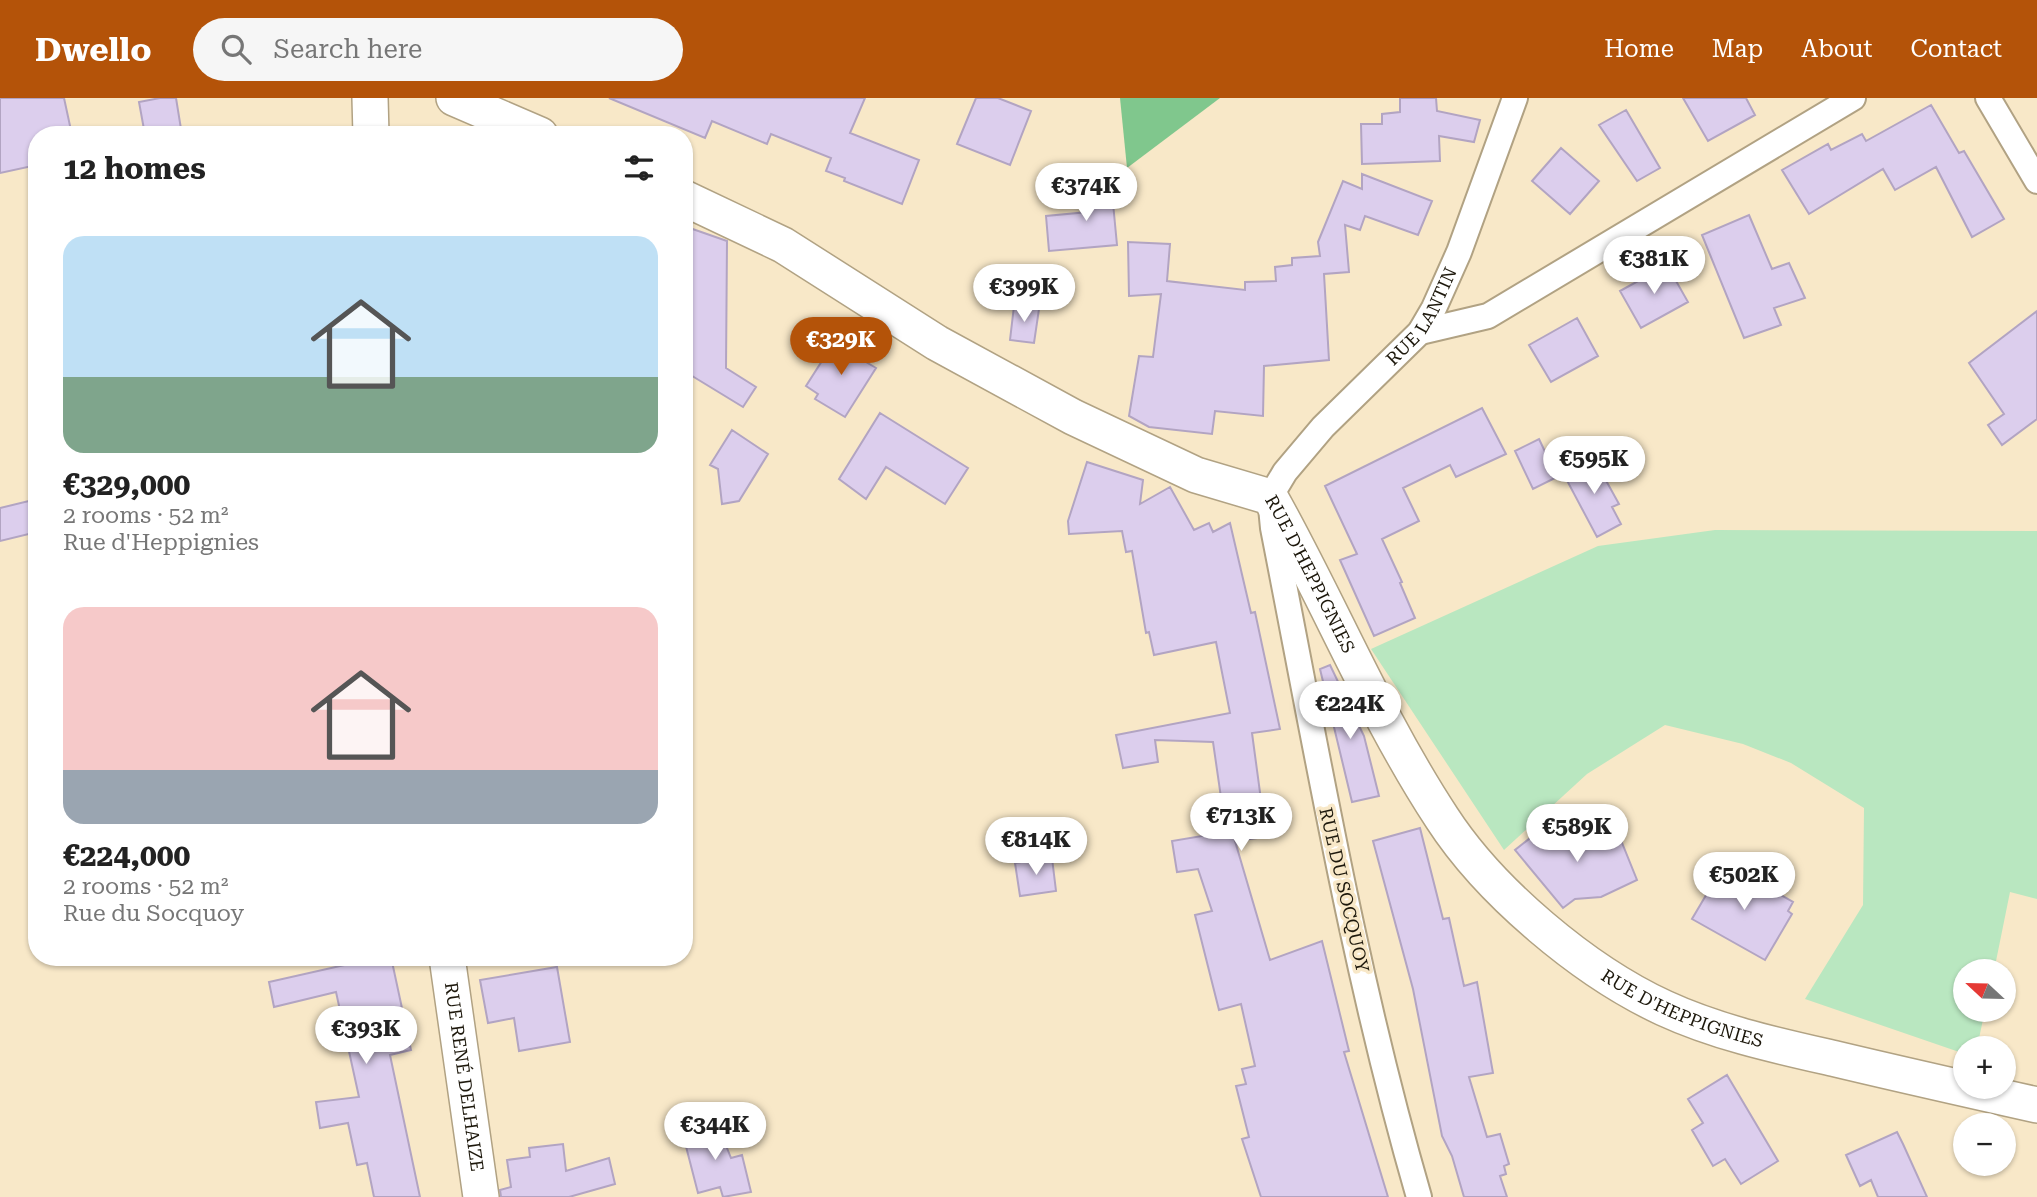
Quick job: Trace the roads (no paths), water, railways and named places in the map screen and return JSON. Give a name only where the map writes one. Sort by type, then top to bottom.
[{"type":"street","points":[[370,98],[371,126]]},
{"type":"street","points":[[454,98],[519,126]]},
{"type":"street","name":"RUE LANTIN","points":[[1270,497],[1285,472],[1323,427],[1420,332],[1459,252],[1515,98]]},
{"type":"street","points":[[1420,332],[1488,316],[1853,98]]},
{"type":"street","points":[[1988,98],[2037,181]]},
{"type":"street","name":"RUE D'HEPPIGNIES","points":[[693,202],[783,245],[937,343],[1073,417],[1196,475],[1270,497],[1402,751],[1442,819],[1493,880],[1526,912],[1588,962],[1664,1008],[1740,1034],[2037,1105]]},
{"type":"street","name":"RUE DU SOCQUOY","points":[[1270,497],[1320,785],[1385,1082],[1419,1197]]},
{"type":"street","name":"RUE RENÉ DELHAIZE","points":[[448,966],[481,1197]]}]
